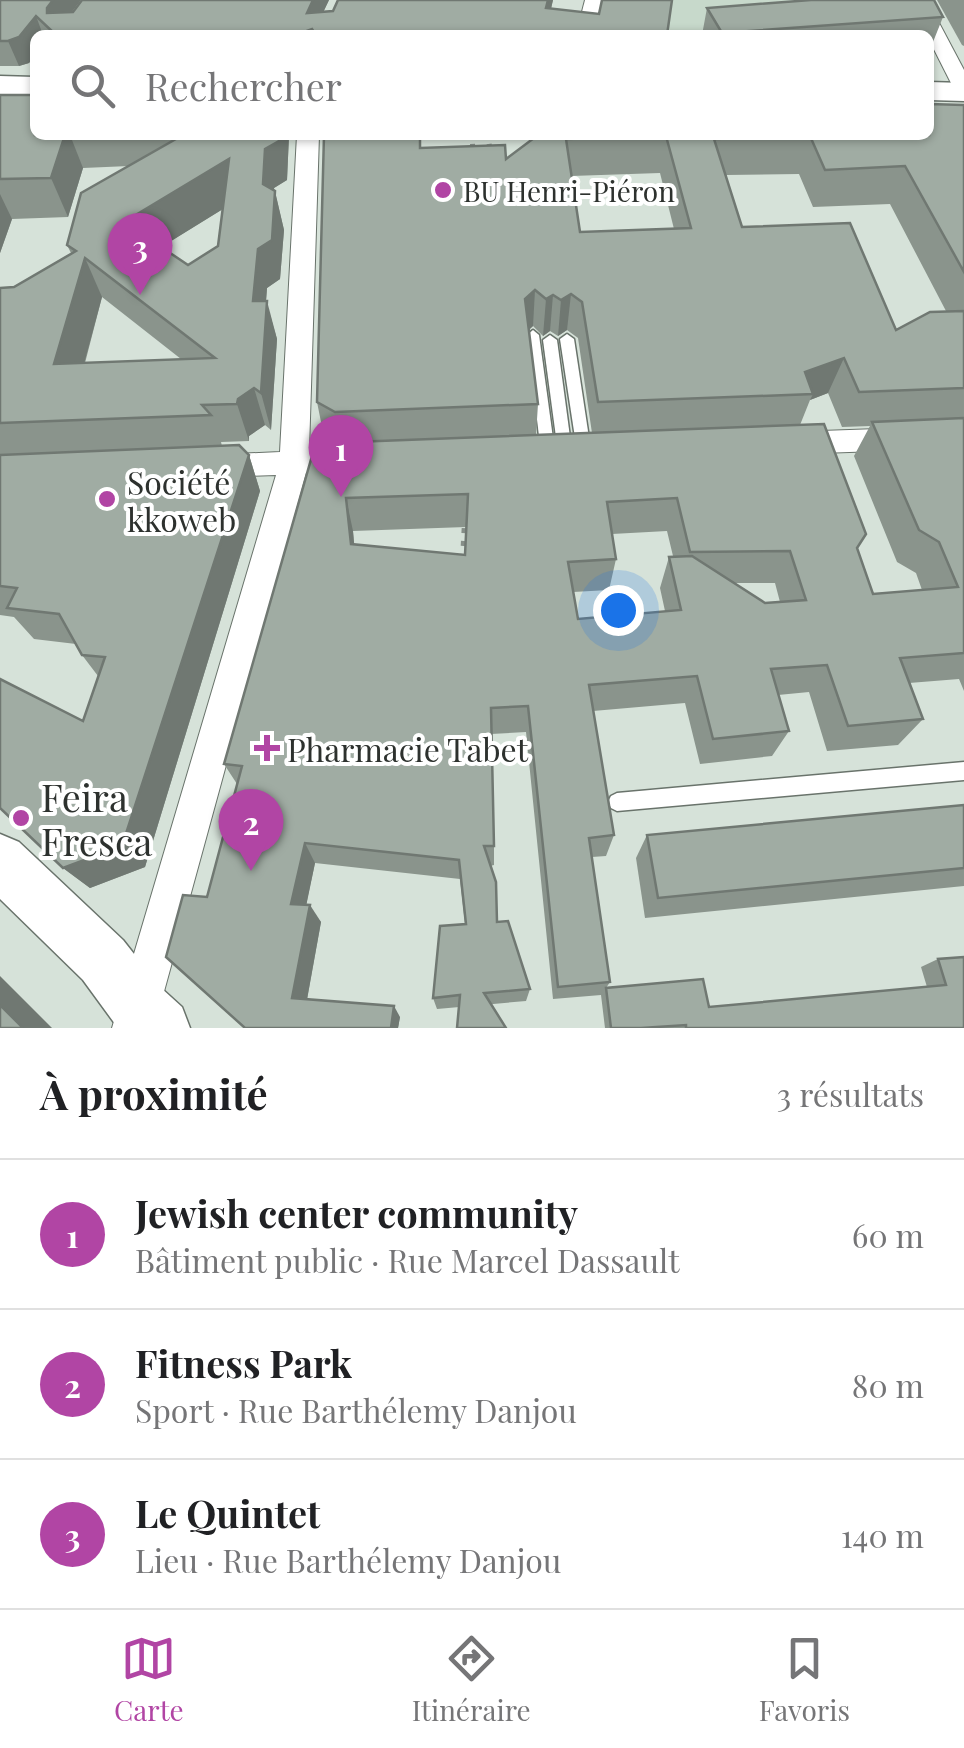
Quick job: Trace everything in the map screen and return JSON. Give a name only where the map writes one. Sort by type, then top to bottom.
[{"type":"main road","points":[[0,106],[26,89]]},
{"type":"main road","points":[[934,90],[964,91]]},
{"type":"main road","points":[[934,112],[964,114]]},
{"type":"main road","points":[[0,861],[103,960],[144,1021]]},
{"type":"street","points":[[587,30],[594,0]]},
{"type":"street","points":[[918,0],[958,61],[964,91]]},
{"type":"street","points":[[144,1021],[294,462],[308,140]]},
{"type":"street","points":[[755,445],[964,437]]},
{"type":"street","points":[[192,467],[378,459]]},
{"type":"lane","points":[[533,334],[566,452]]},
{"type":"lane","points":[[566,452],[567,339]]},
{"type":"lane","points":[[550,340],[566,452]]},
{"type":"lane","points":[[617,802],[964,772]]},
{"type":"path","points":[[472,140],[473,160]]},
{"type":"path","points":[[489,140],[492,166]]},
{"type":"path","points":[[462,568],[466,510]]},
{"type":"shaded area","points":[[606,0],[902,0],[917,30],[600,30]]},
{"type":"building","points":[[0,0],[53,0],[47,13],[73,12],[82,0],[313,0],[307,13],[333,11],[338,0],[548,0],[546,8],[599,14],[602,0],[672,0],[668,30],[51,30],[36,16],[19,37],[0,41]]},
{"type":"building","points":[[811,0],[934,0],[943,17],[720,30],[707,8]]},
{"type":"building","points":[[0,95],[30,95],[30,140],[63,140],[51,178],[0,179]]},
{"type":"building","points":[[934,104],[964,105],[964,272],[905,166],[825,170],[812,140],[934,140]]},
{"type":"building","points":[[174,140],[279,140],[265,149],[263,184],[275,191],[272,240],[258,249],[253,301],[267,301],[261,393],[254,388],[237,404],[202,405],[211,415],[0,423],[0,288],[14,287],[76,251],[67,245],[81,193]],"holes":[[[229,159],[218,246],[188,265],[124,222]],[[85,258],[215,358],[54,364]]]},
{"type":"building","points":[[324,140],[420,140],[420,148],[505,145],[506,159],[531,140],[566,140],[580,232],[691,228],[667,140],[714,140],[742,227],[850,223],[896,330],[930,312],[964,311],[964,388],[859,392],[844,358],[805,372],[813,394],[598,402],[582,302],[571,294],[561,300],[553,295],[546,299],[535,290],[525,299],[538,404],[335,412],[317,402]]},
{"type":"building","points":[[964,418],[964,653],[900,658],[923,719],[848,726],[827,665],[771,669],[789,731],[713,739],[697,676],[589,685],[614,835],[589,838],[610,982],[558,987],[528,706],[491,708],[494,846],[484,846],[496,882],[497,922],[508,921],[530,989],[484,993],[506,1028],[457,1028],[460,995],[433,998],[440,926],[466,924],[459,860],[305,843],[291,904],[310,905],[292,998],[394,1006],[391,1028],[245,1028],[166,957],[183,895],[207,897],[242,766],[224,764],[312,456],[327,443],[824,424],[866,534],[857,548],[873,594],[958,587],[939,542],[919,530],[872,422]],"holes":[[[468,494],[465,555],[351,544],[346,498]],[[677,498],[690,552],[790,551],[806,600],[765,603],[692,556],[669,557],[681,610],[578,619],[568,562],[616,559],[607,502]]]},
{"type":"building","points":[[239,445],[249,455],[122,846],[63,868],[0,808],[0,679],[83,721],[105,657],[82,655],[59,614],[7,608],[17,588],[0,586],[0,455]]},
{"type":"building","points":[[964,805],[964,868],[658,898],[647,835]]},
{"type":"building","points":[[964,957],[964,1028],[686,1025],[611,1028],[606,988],[703,979],[709,1007],[946,985],[938,959]]},
{"type":"building","points":[[0,1005],[23,1028],[0,1028]]},
{"type":"place","name":"BU Henri-Piéron","points":[[443,190]]},
{"type":"place","name":"Le Quintet","points":[[140,295]]},
{"type":"place","name":"Jewish center community","points":[[341,497]]},
{"type":"place","name":"Société kkoweb","points":[[107,499]]},
{"type":"place","name":"Pharmacie Tabet","points":[[267,748]]},
{"type":"place","name":"Feira Fresca","points":[[21,818]]},
{"type":"place","name":"Fitness Park","points":[[251,871]]}]
